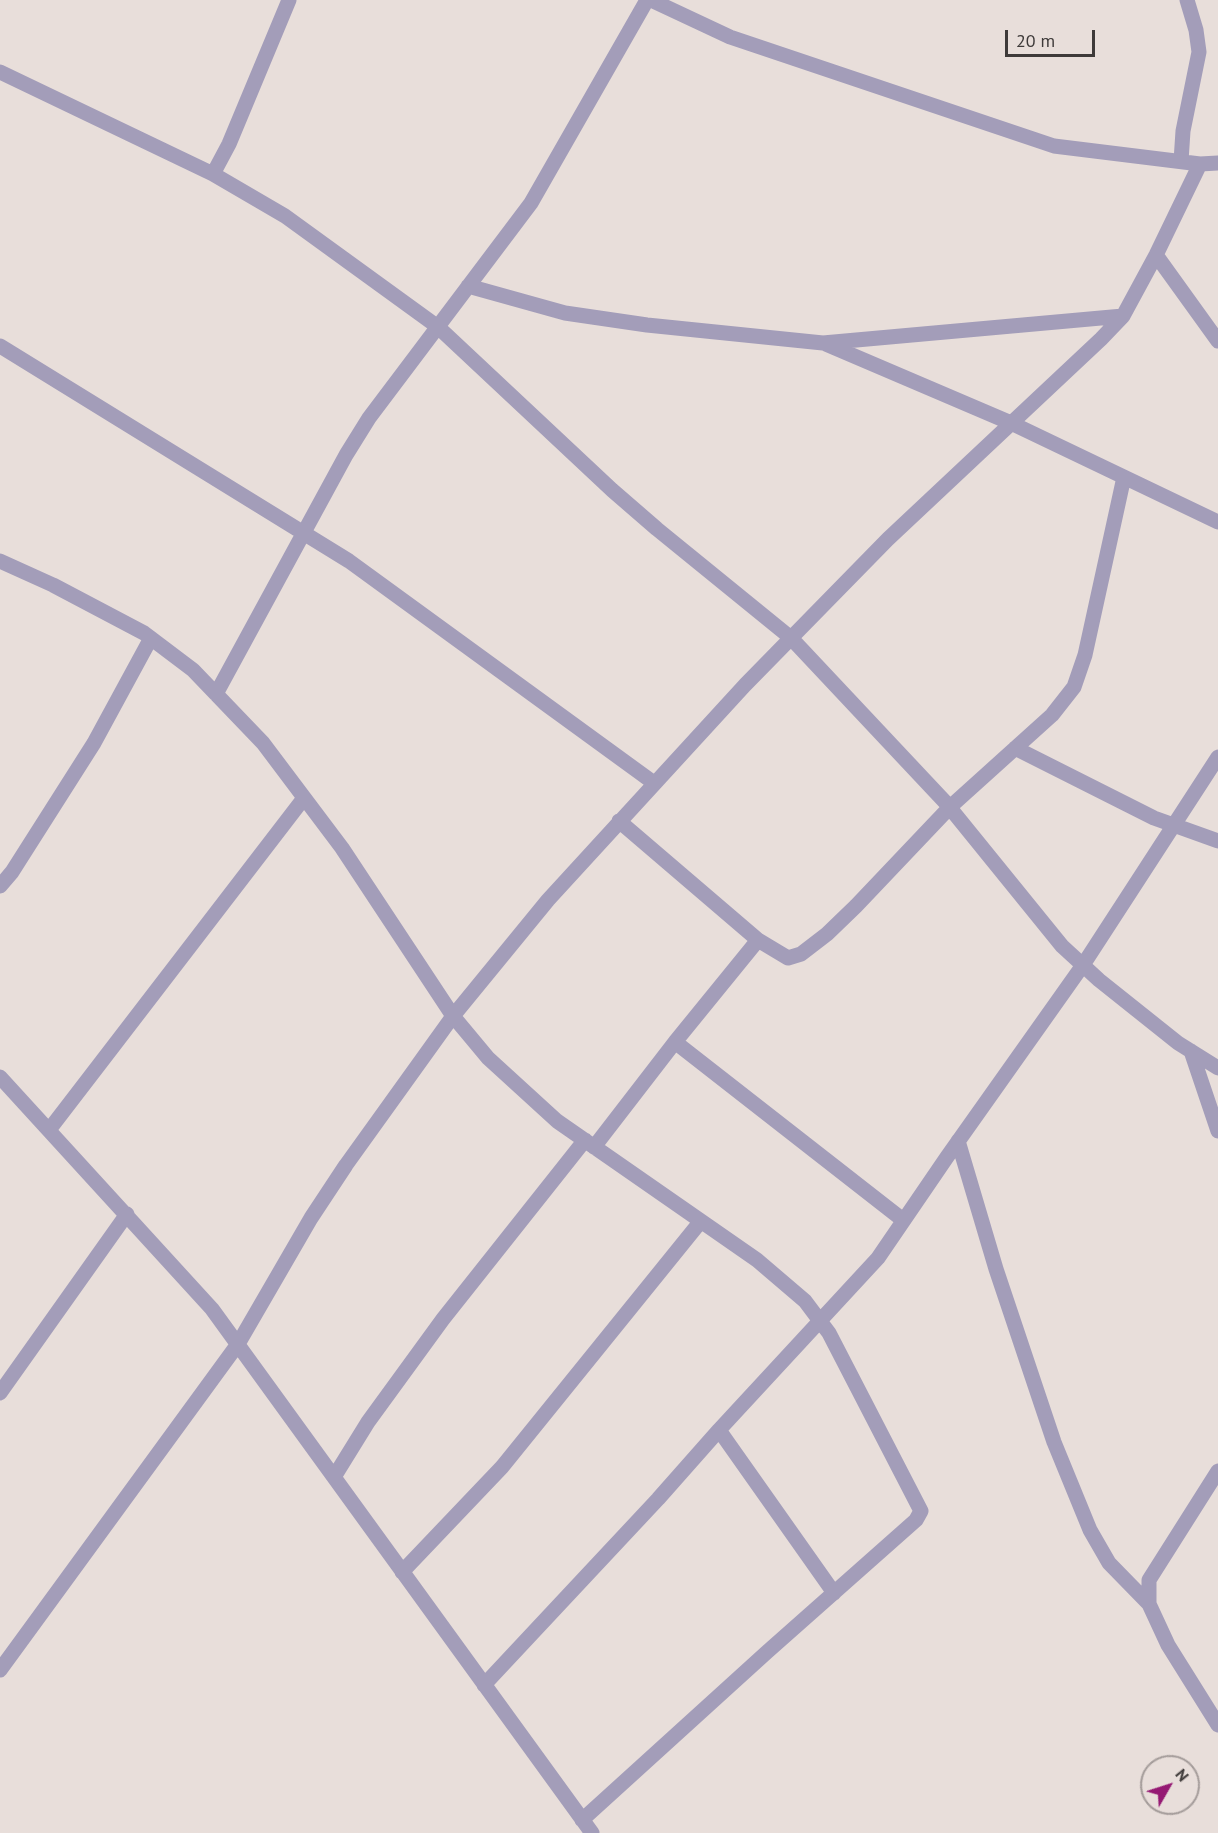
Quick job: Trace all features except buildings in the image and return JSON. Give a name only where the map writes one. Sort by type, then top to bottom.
[{"type":"street","points":[[213,174],[229,144],[289,0]]},
{"type":"street","points":[[216,694],[346,455],[369,418],[531,203],[649,0],[684,7],[730,37],[1054,146],[1200,164],[1218,163]]},
{"type":"street","points":[[1181,161],[1183,131],[1199,52],[1196,30],[1187,0]]},
{"type":"street","points":[[0,72],[213,174],[285,216],[438,327],[612,490],[791,638],[950,807],[1062,946],[1083,966],[1178,1043],[1218,1068]]},
{"type":"street","points":[[0,1670],[238,1344],[310,1218],[453,1016],[548,900],[654,783],[791,638],[888,539],[1123,316],[1156,255],[1200,164]]},
{"type":"street","points":[[1156,255],[1218,341]]},
{"type":"street","points":[[468,286],[565,313],[647,325],[824,343],[1123,316]]},
{"type":"street","points":[[824,343],[1011,423],[1218,522]]},
{"type":"street","points":[[0,346],[359,568],[654,783]]},
{"type":"street","points":[[619,821],[758,940],[788,958],[801,954],[827,934],[856,906],[950,807],[1052,715],[1074,687],[1085,656],[1124,477]]},
{"type":"street","points":[[1,563],[63,590],[151,638],[193,670],[263,743],[342,848],[453,1016],[488,1058],[557,1121],[765,1267],[805,1300],[828,1333],[921,1511],[916,1520],[582,1820]]},
{"type":"street","points":[[0,886],[12,872],[94,743],[151,638]]},
{"type":"street","points":[[1015,748],[1154,818],[1218,841]]},
{"type":"street","points":[[484,1685],[878,1258],[1083,966],[1218,757]]},
{"type":"street","points":[[49,1130],[304,798]]},
{"type":"street","points":[[334,1477],[368,1422],[443,1319],[758,940]]},
{"type":"street","points":[[675,1042],[903,1220]]},
{"type":"street","points":[[1191,1051],[1218,1131]]},
{"type":"street","points":[[1,1082],[49,1130],[212,1309],[592,1833]]},
{"type":"street","points":[[958,1141],[996,1269],[1054,1442],[1090,1530],[1109,1563],[1149,1604],[1168,1645],[1218,1725]]},
{"type":"street","points":[[0,1393],[127,1214]]},
{"type":"street","points":[[402,1572],[502,1467],[700,1221]]},
{"type":"street","points":[[719,1430],[834,1593]]},
{"type":"street","points":[[1149,1604],[1149,1580],[1218,1471]]}]
